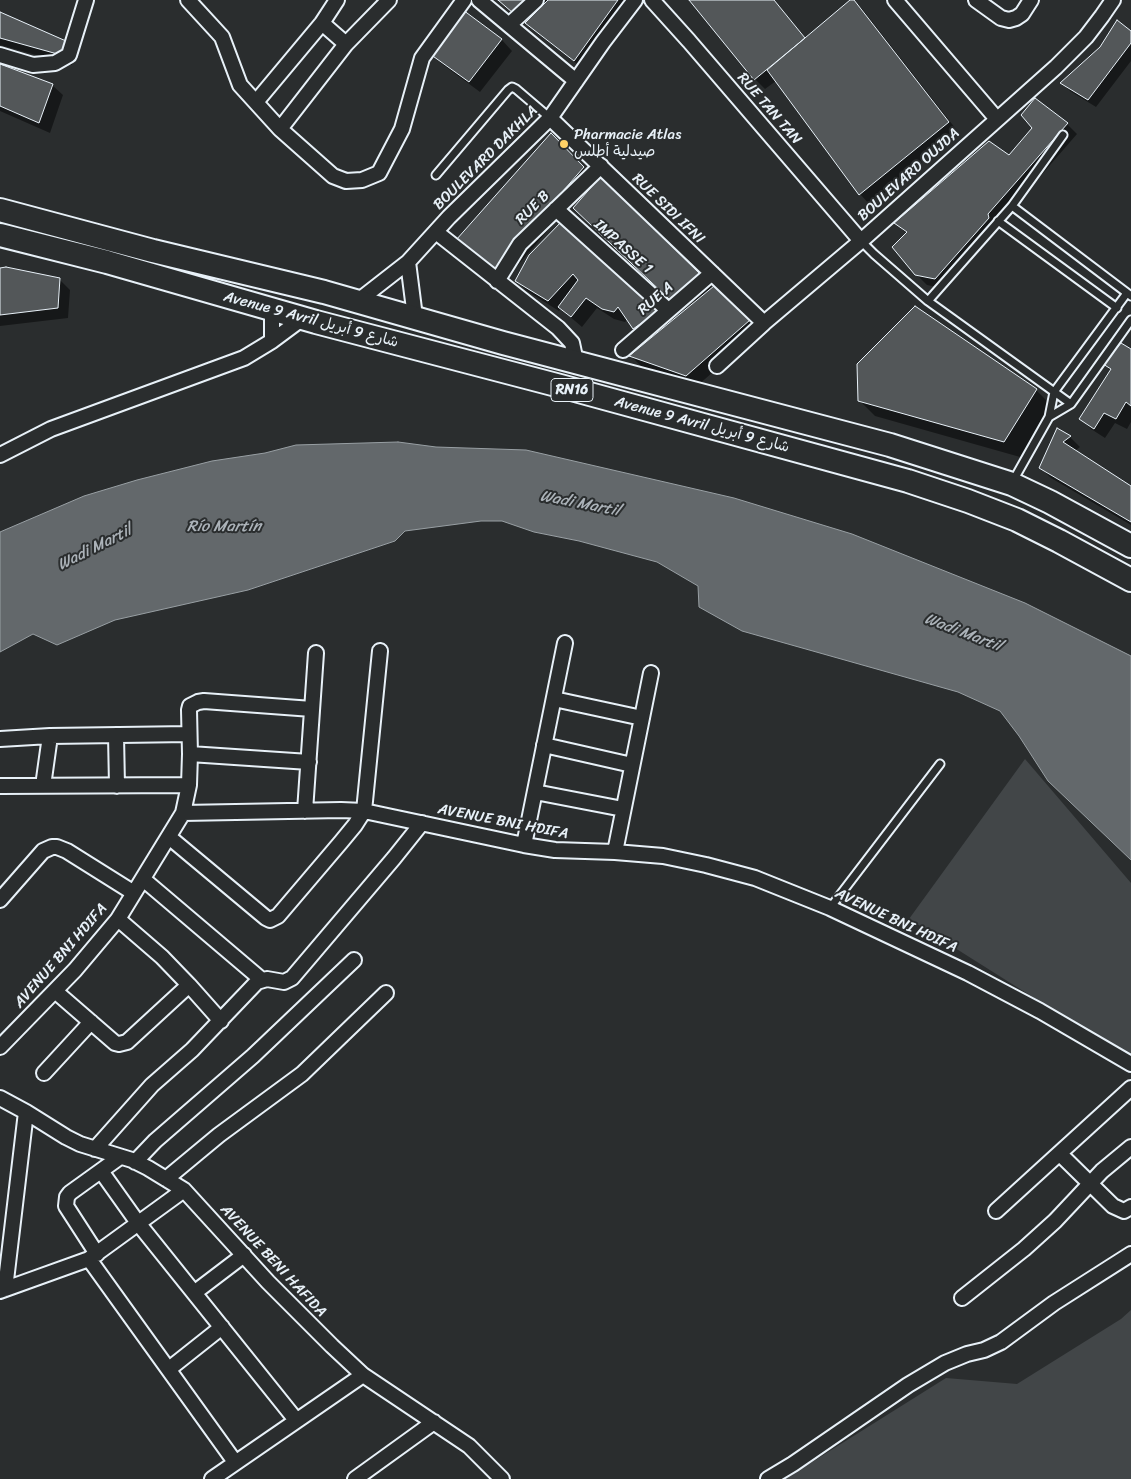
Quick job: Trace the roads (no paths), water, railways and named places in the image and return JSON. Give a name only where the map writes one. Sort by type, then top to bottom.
[{"type":"highway","name":"Avenue 9 Avril شارع 9 أبريل","points":[[0,210],[153,251],[358,301],[503,343],[890,445],[1012,484],[1050,502],[1131,546]]},
{"type":"highway","name":"Avenue 9 Avril شارع 9 أبريل","points":[[0,235],[106,262],[272,310],[908,481],[1017,520],[1131,580]]},
{"type":"street","points":[[0,55],[33,65],[55,63],[69,55],[86,0]]},
{"type":"street","points":[[188,0],[222,37],[240,85],[280,130],[333,176],[346,181],[362,180],[379,173],[402,129],[422,58],[464,0]]},
{"type":"street","points":[[256,102],[322,23],[337,0]]},
{"type":"street","points":[[280,130],[346,44],[389,0]]},
{"type":"street","points":[[480,0],[576,80]]},
{"type":"street","points":[[509,25],[536,0]]},
{"type":"street","name":"BOULEVARD DAKHLA","points":[[358,301],[408,262],[550,118],[635,0]]},
{"type":"street","name":"RUE TAN TAN","points":[[652,0],[861,240]]},
{"type":"street","points":[[895,0],[996,118]]},
{"type":"street","points":[[976,0],[1001,18],[1009,20],[1022,14],[1031,0]]},
{"type":"street","name":"BOULEVARD OUJDA","points":[[717,366],[1056,67],[1086,37],[1113,0]]},
{"type":"street","points":[[322,23],[346,44]]},
{"type":"street","name":"RUE SIDI IFNI","points":[[550,118],[764,323]]},
{"type":"street","name":"RUE B","points":[[498,281],[520,244],[601,166]]},
{"type":"street","name":"IMPASSE 1","points":[[556,209],[668,310]]},
{"type":"street","points":[[436,232],[569,338],[576,362]]},
{"type":"street","points":[[408,262],[415,317]]},
{"type":"street","name":"RUE A","points":[[623,350],[712,273]]},
{"type":"street","points":[[272,310],[272,341]]},
{"type":"street","points":[[0,455],[51,429],[244,358],[272,341],[303,318]]},
{"type":"street","points":[[524,846],[565,643]]},
{"type":"street","points":[[169,838],[266,918],[270,920],[278,916],[342,842],[364,811],[380,651]]},
{"type":"street","points":[[305,811],[316,652]]},
{"type":"street","points":[[615,852],[651,673]]},
{"type":"street","points":[[554,699],[642,718]]},
{"type":"street","points":[[183,813],[189,786],[188,710],[190,706],[198,702],[312,709]]},
{"type":"street","points":[[0,739],[50,736],[189,734]]},
{"type":"street","points":[[116,735],[117,786]]},
{"type":"street","points":[[42,786],[50,736]]},
{"type":"street","points":[[544,745],[632,765]]},
{"type":"street","points":[[190,754],[308,762]]},
{"type":"street","points":[[0,786],[189,786]]},
{"type":"street","points":[[535,792],[623,809]]},
{"type":"street","name":"AVENUE BNI HDIFA","points":[[0,1047],[75,970],[118,918],[183,813],[364,811],[524,846],[555,850],[663,856],[755,878],[830,908],[968,972],[1040,1010],[1131,1064]]},
{"type":"street","points":[[95,1149],[152,1086],[192,1050],[257,982],[271,979],[281,982],[292,978],[422,823]]},
{"type":"street","points":[[0,900],[44,851],[52,847],[67,851],[134,893]]},
{"type":"street","points":[[143,879],[262,980]]},
{"type":"street","points":[[118,918],[162,957],[221,1021]]},
{"type":"street","points":[[135,1162],[354,960]]},
{"type":"street","points":[[55,991],[115,1043],[123,1044],[189,985]]},
{"type":"street","points":[[166,1179],[219,1135],[302,1074],[386,993]]},
{"type":"street","points":[[44,1073],[91,1022]]},
{"type":"street","points":[[996,1211],[1131,1088]]},
{"type":"street","name":"AVENUE BENI HAFIDA","points":[[0,1098],[66,1137],[135,1162],[184,1190],[268,1282],[363,1375],[469,1446],[502,1479]]},
{"type":"street","points":[[26,1112],[3,1290],[93,1257],[184,1190]]},
{"type":"street","points":[[962,1298],[1024,1249],[1055,1221],[1102,1171],[1131,1148]]},
{"type":"street","points":[[1060,1154],[1113,1206],[1124,1211],[1131,1207]]},
{"type":"street","points":[[120,1157],[70,1193],[66,1206],[93,1257],[235,1462]]},
{"type":"street","points":[[101,1171],[138,1223],[296,1420]]},
{"type":"street","points":[[768,1479],[908,1385],[945,1363],[967,1354],[984,1350],[1001,1342],[1054,1303],[1131,1254]]},
{"type":"street","points":[[194,1293],[244,1255]]},
{"type":"street","points":[[169,1369],[222,1328]]},
{"type":"street","points":[[212,1479],[363,1375]]},
{"type":"street","points":[[356,1479],[434,1422]]},
{"type":"lane","points":[[436,175],[512,87],[516,88],[550,118]]},
{"type":"lane","points":[[928,300],[1012,206],[1064,135]]},
{"type":"lane","points":[[1012,206],[1129,294],[1054,392],[1050,417],[1012,484]]},
{"type":"lane","points":[[998,221],[1117,308]]},
{"type":"lane","points":[[861,240],[874,254],[928,300],[1071,404]]},
{"type":"lane","points":[[1050,417],[1071,404],[1131,320]]},
{"type":"lane","points":[[830,908],[940,764]]},
{"type":"water","name":"Río Martín","points":[[398,442],[436,447],[526,450],[734,498],[852,534],[1025,603],[1131,656],[1131,860],[1048,781],[1019,736],[1000,711],[958,692],[742,631],[699,607],[698,586],[657,562],[579,541],[534,532],[502,521],[481,521],[405,531],[395,541],[248,590],[115,620],[57,645],[33,634],[0,652],[0,532],[84,496],[212,461],[265,453],[296,445]]},
{"type":"place","name":"Pharmacie Atlas صيدلية أطلس","points":[[564,144]]},
{"type":"water label","name":"Wadi Martil","points":[[580,504]]},
{"type":"water label","name":"Wadi Martil","points":[[95,548]]},
{"type":"water label","name":"Wadi Martil","points":[[963,633]]}]
